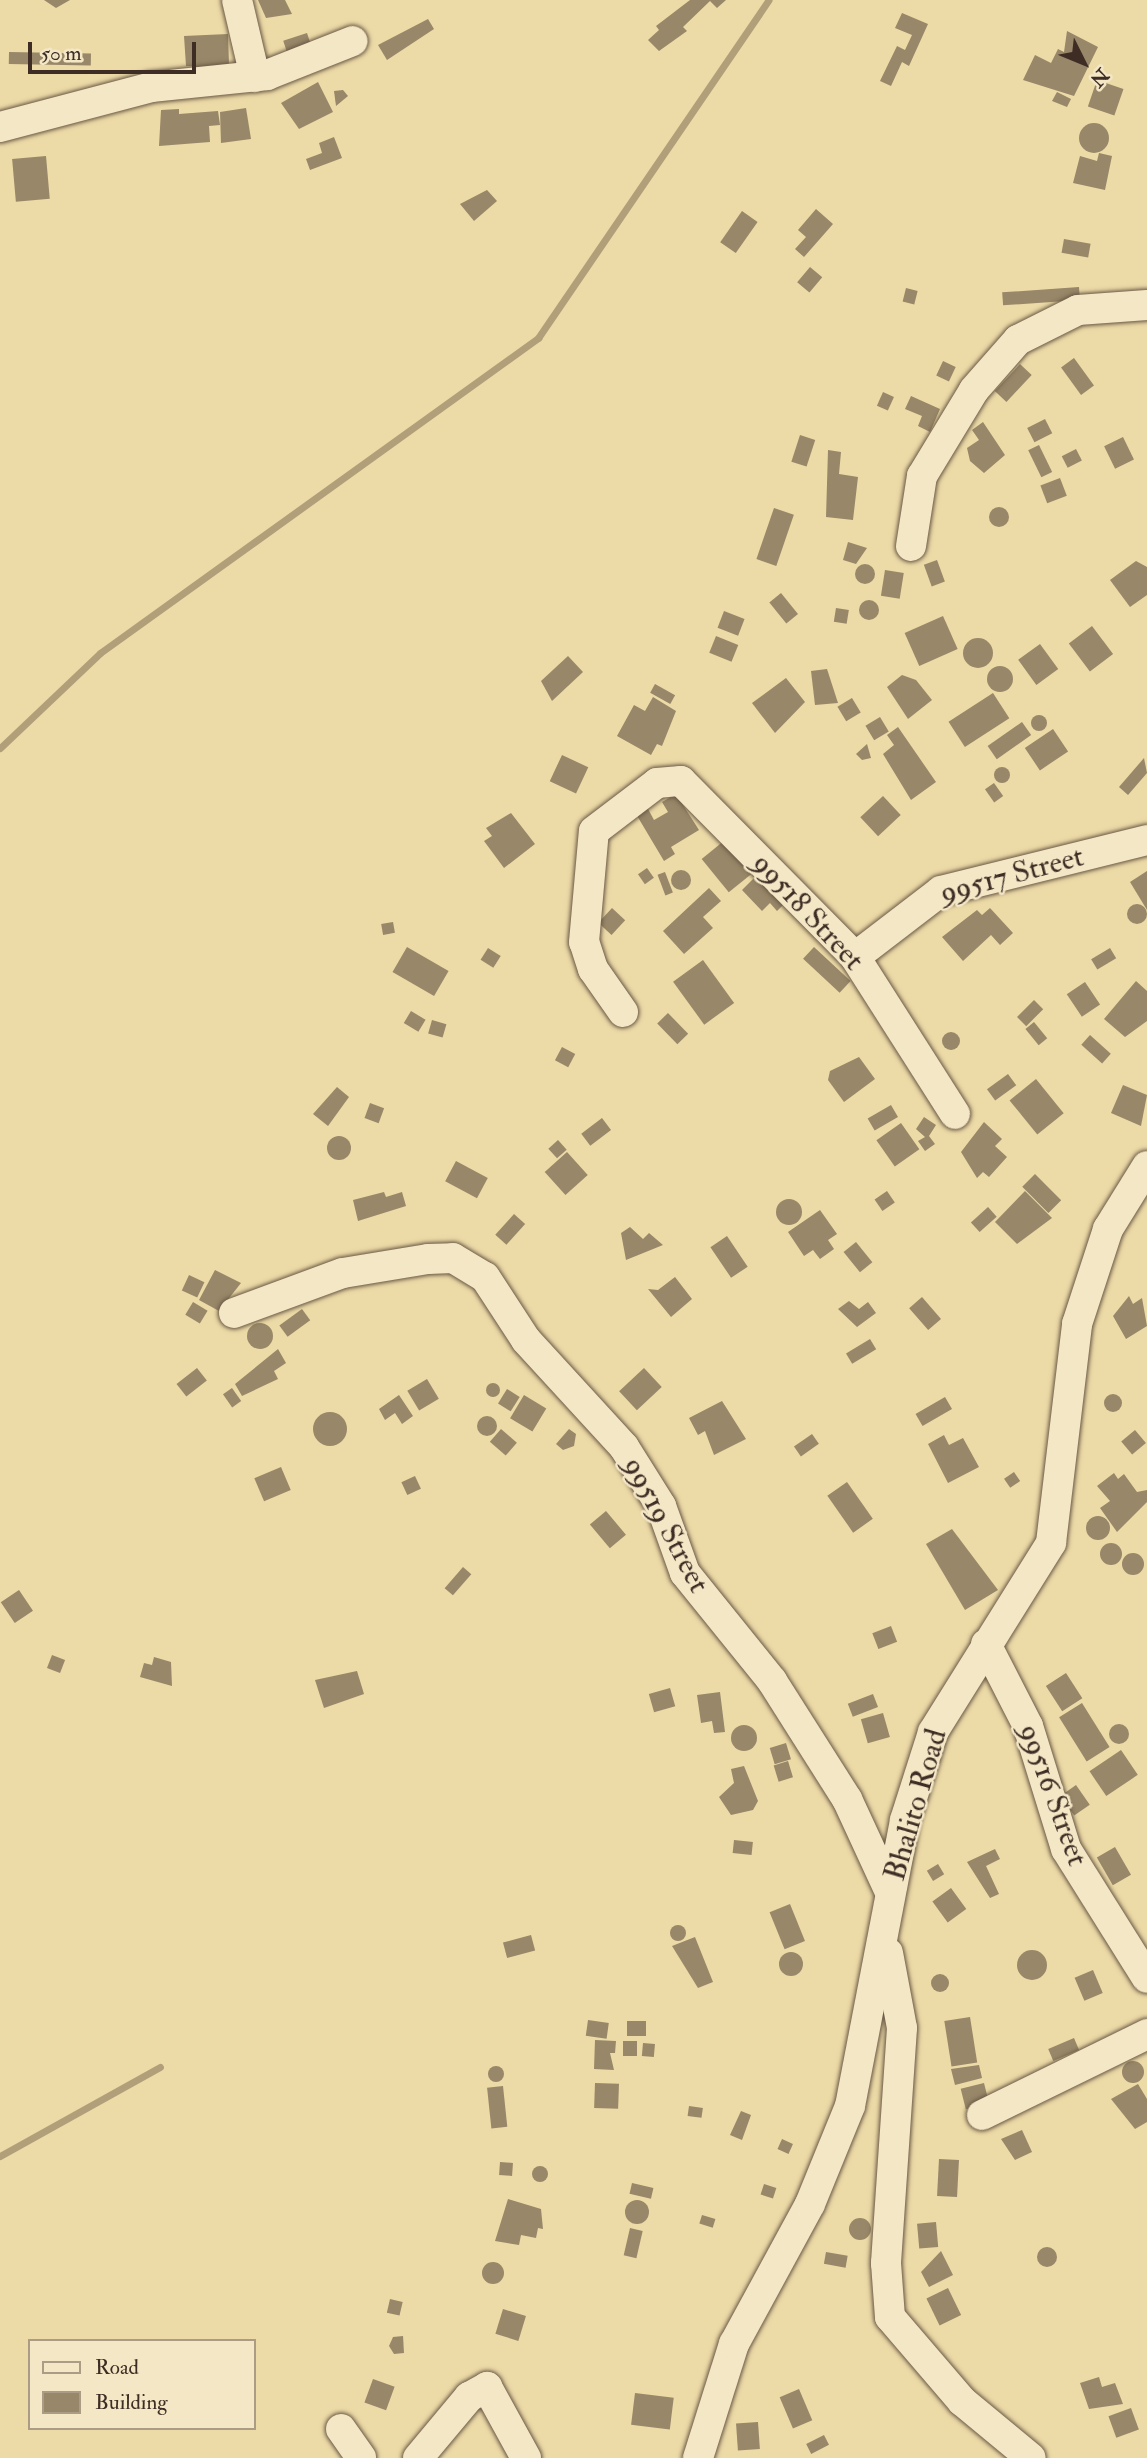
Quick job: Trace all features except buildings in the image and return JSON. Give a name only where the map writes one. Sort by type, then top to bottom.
[{"type":"street","points":[[237,0],[256,77]]},
{"type":"street","points":[[0,127],[151,87],[256,77],[353,41]]},
{"type":"street","points":[[911,546],[922,476],[967,401],[1018,340],[1078,310],[1147,305]]},
{"type":"street","name":"99518 Street","points":[[623,1012],[588,957],[583,902],[593,870],[594,831],[657,783],[691,785],[855,957],[955,1114]]},
{"type":"street","name":"99517 Street","points":[[855,957],[941,891],[1147,840]]},
{"type":"street","name":"Bhalito Road","points":[[698,2458],[734,2344],[837,2141],[864,2053],[890,1892],[929,1743],[986,1644],[1025,1594],[1051,1543],[1077,1324],[1108,1229],[1147,1166]]},
{"type":"street","name":"99519 Street","points":[[234,1314],[343,1273],[453,1258],[496,1287],[526,1340],[624,1447],[661,1506],[685,1573],[772,1681],[847,1799],[890,1892]]},
{"type":"street","name":"99516 Street","points":[[986,1644],[1028,1726],[1066,1849],[1147,1978]]},
{"type":"street","points":[[884,1936],[902,2028],[886,2263],[890,2316],[962,2401],[1031,2458]]},
{"type":"street","points":[[982,2115],[1147,2034]]},
{"type":"street","points":[[418,2458],[469,2397],[486,2387],[526,2458]]},
{"type":"street","points":[[341,2429],[360,2458]]},
{"type":"waterway","points":[[0,748],[100,653],[538,338],[769,0]]},
{"type":"waterway","points":[[0,2156],[160,2067]]}]
